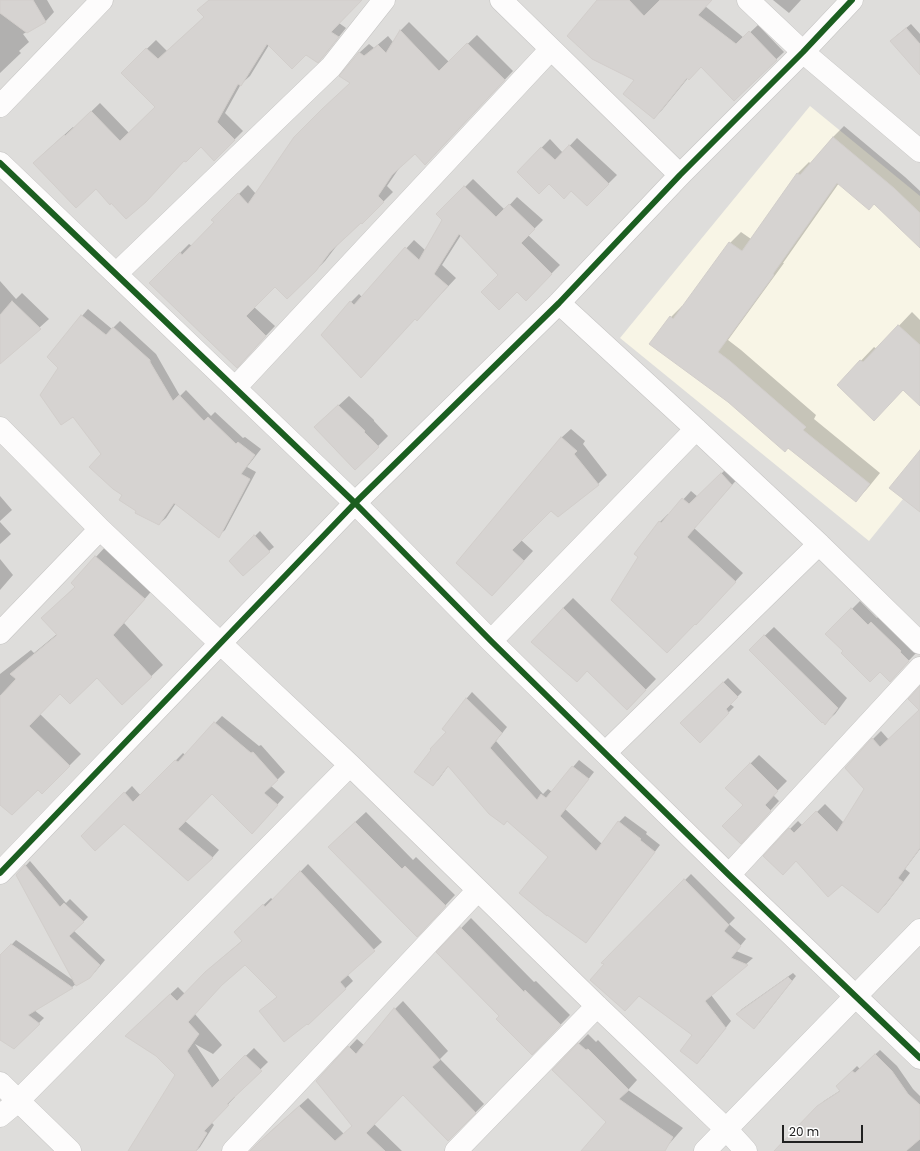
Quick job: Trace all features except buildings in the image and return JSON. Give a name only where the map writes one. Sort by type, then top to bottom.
[{"type":"street","points":[[0,106],[102,0]]},
{"type":"street","points":[[116,274],[331,67],[384,0]]},
{"type":"street","points":[[501,0],[680,175]]},
{"type":"street","points":[[748,0],[803,52],[920,151]]},
{"type":"street","points":[[0,873],[355,503],[558,303],[680,175],[803,52],[852,0]]},
{"type":"street","points":[[235,388],[551,49]]},
{"type":"street","points":[[0,163],[355,503],[491,641],[729,875],[920,1058]]},
{"type":"street","points":[[558,303],[819,544],[920,643]]},
{"type":"street","points":[[0,428],[100,529],[350,765],[597,1006],[726,1129],[746,1151]]},
{"type":"street","points":[[491,641],[696,429]]},
{"type":"street","points":[[0,633],[100,529]]},
{"type":"street","points":[[605,753],[819,544]]},
{"type":"street","points":[[729,875],[920,668]]},
{"type":"street","points":[[0,1116],[18,1101],[350,765]]},
{"type":"street","points":[[233,1151],[478,890]]},
{"type":"street","points":[[705,1151],[920,930]]},
{"type":"street","points":[[456,1151],[597,1006]]},
{"type":"street","points":[[0,1082],[70,1151]]},
{"type":"shaded area","points":[[0,0],[920,0],[920,1151],[0,1151]]},
{"type":"shaded area","points":[[810,106],[920,196],[920,478],[869,541],[620,338]]},
{"type":"cycle path","points":[[0,873],[355,503],[559,303],[680,175],[803,52],[852,0]]},
{"type":"cycle path","points":[[0,163],[355,503],[491,641],[729,875],[920,1058]]}]
